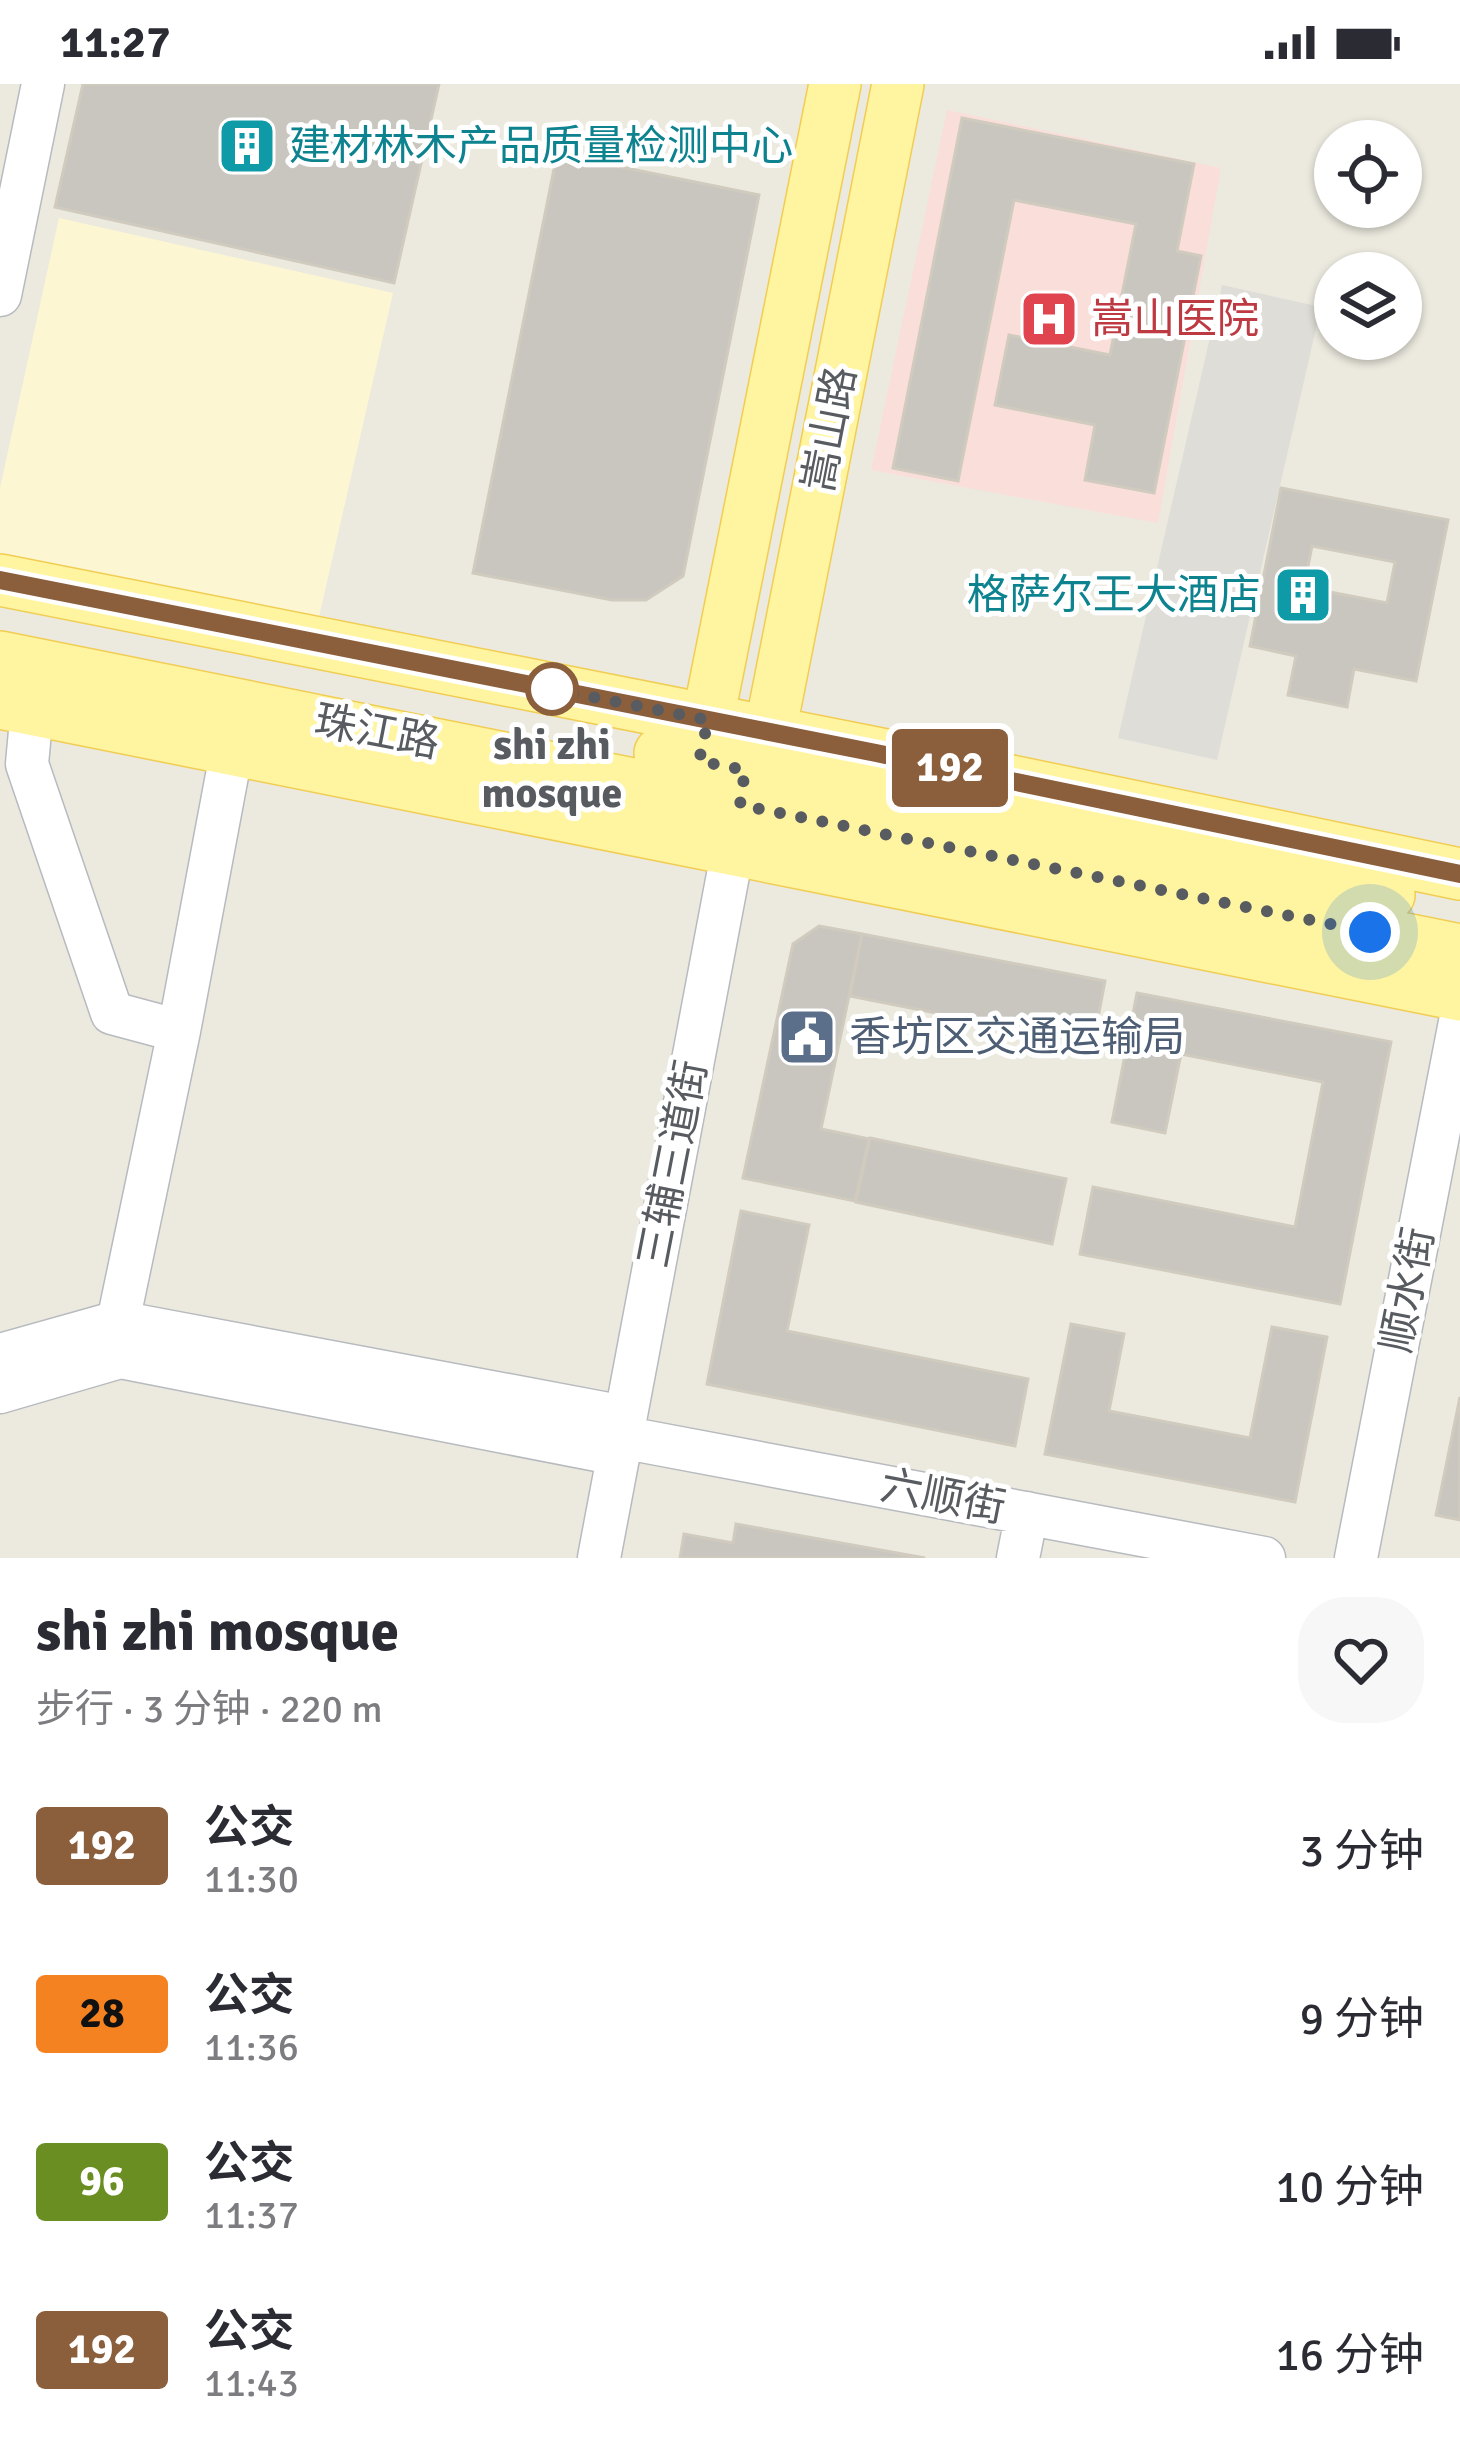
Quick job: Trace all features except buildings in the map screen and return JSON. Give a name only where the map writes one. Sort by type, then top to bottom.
[{"type":"main road","name":"嵩山路","points":[[737,773],[835,84]]},
{"type":"main road","name":"嵩山路","points":[[737,773],[898,84]]},
{"type":"main road","name":"珠江路","points":[[0,580],[737,773],[1460,950]]},
{"type":"main road","name":"珠江路","points":[[0,623],[737,773],[1460,908]]},
{"type":"main road","name":"珠江路","points":[[17,684],[236,727],[737,773],[1460,874]]},
{"type":"main road","name":"珠江路","points":[[737,773],[1460,994]]},
{"type":"street","points":[[0,296],[43,84]]},
{"type":"street","points":[[17,684],[27,764],[112,1012],[179,1030]]},
{"type":"street","points":[[118,1322],[236,727]]},
{"type":"street","name":"三辅三道街","points":[[599,1558],[737,773]]},
{"type":"street","name":"顺水街","points":[[1356,1558],[1460,1022]]},
{"type":"street","points":[[0,1355],[118,1322],[621,1436]]},
{"type":"street","points":[[0,1392],[120,1357],[621,1436]]},
{"type":"street","name":"六顺街","points":[[621,1436],[1264,1558]]},
{"type":"street","points":[[1018,1558],[1027,1514]]},
{"type":"shaded area","name":"嵩山医院","points":[[947,110],[1221,168],[1158,523],[871,470]]},
{"type":"shaded area","points":[[59,218],[393,293],[316,630],[0,556],[0,488]]},
{"type":"shaded area","points":[[1222,285],[1314,305],[1314,337],[1217,760],[1118,738]]},
{"type":"bus line","name":"192","points":[[0,580],[1460,874]]},
{"type":"place","name":"建材林木产品质量检测中心","points":[[247,146]]},
{"type":"place","name":"嵩山医院","points":[[1049,319]]},
{"type":"place","name":"格萨尔王大酒店","points":[[1303,595]]},
{"type":"place","name":"shi zhi mosque","points":[[552,689]]},
{"type":"place","name":"香坊区交通运输局","points":[[807,1037]]},
{"type":"route","points":[[552,689],[708,720],[699,761],[745,770],[740,805],[1370,932]]}]
